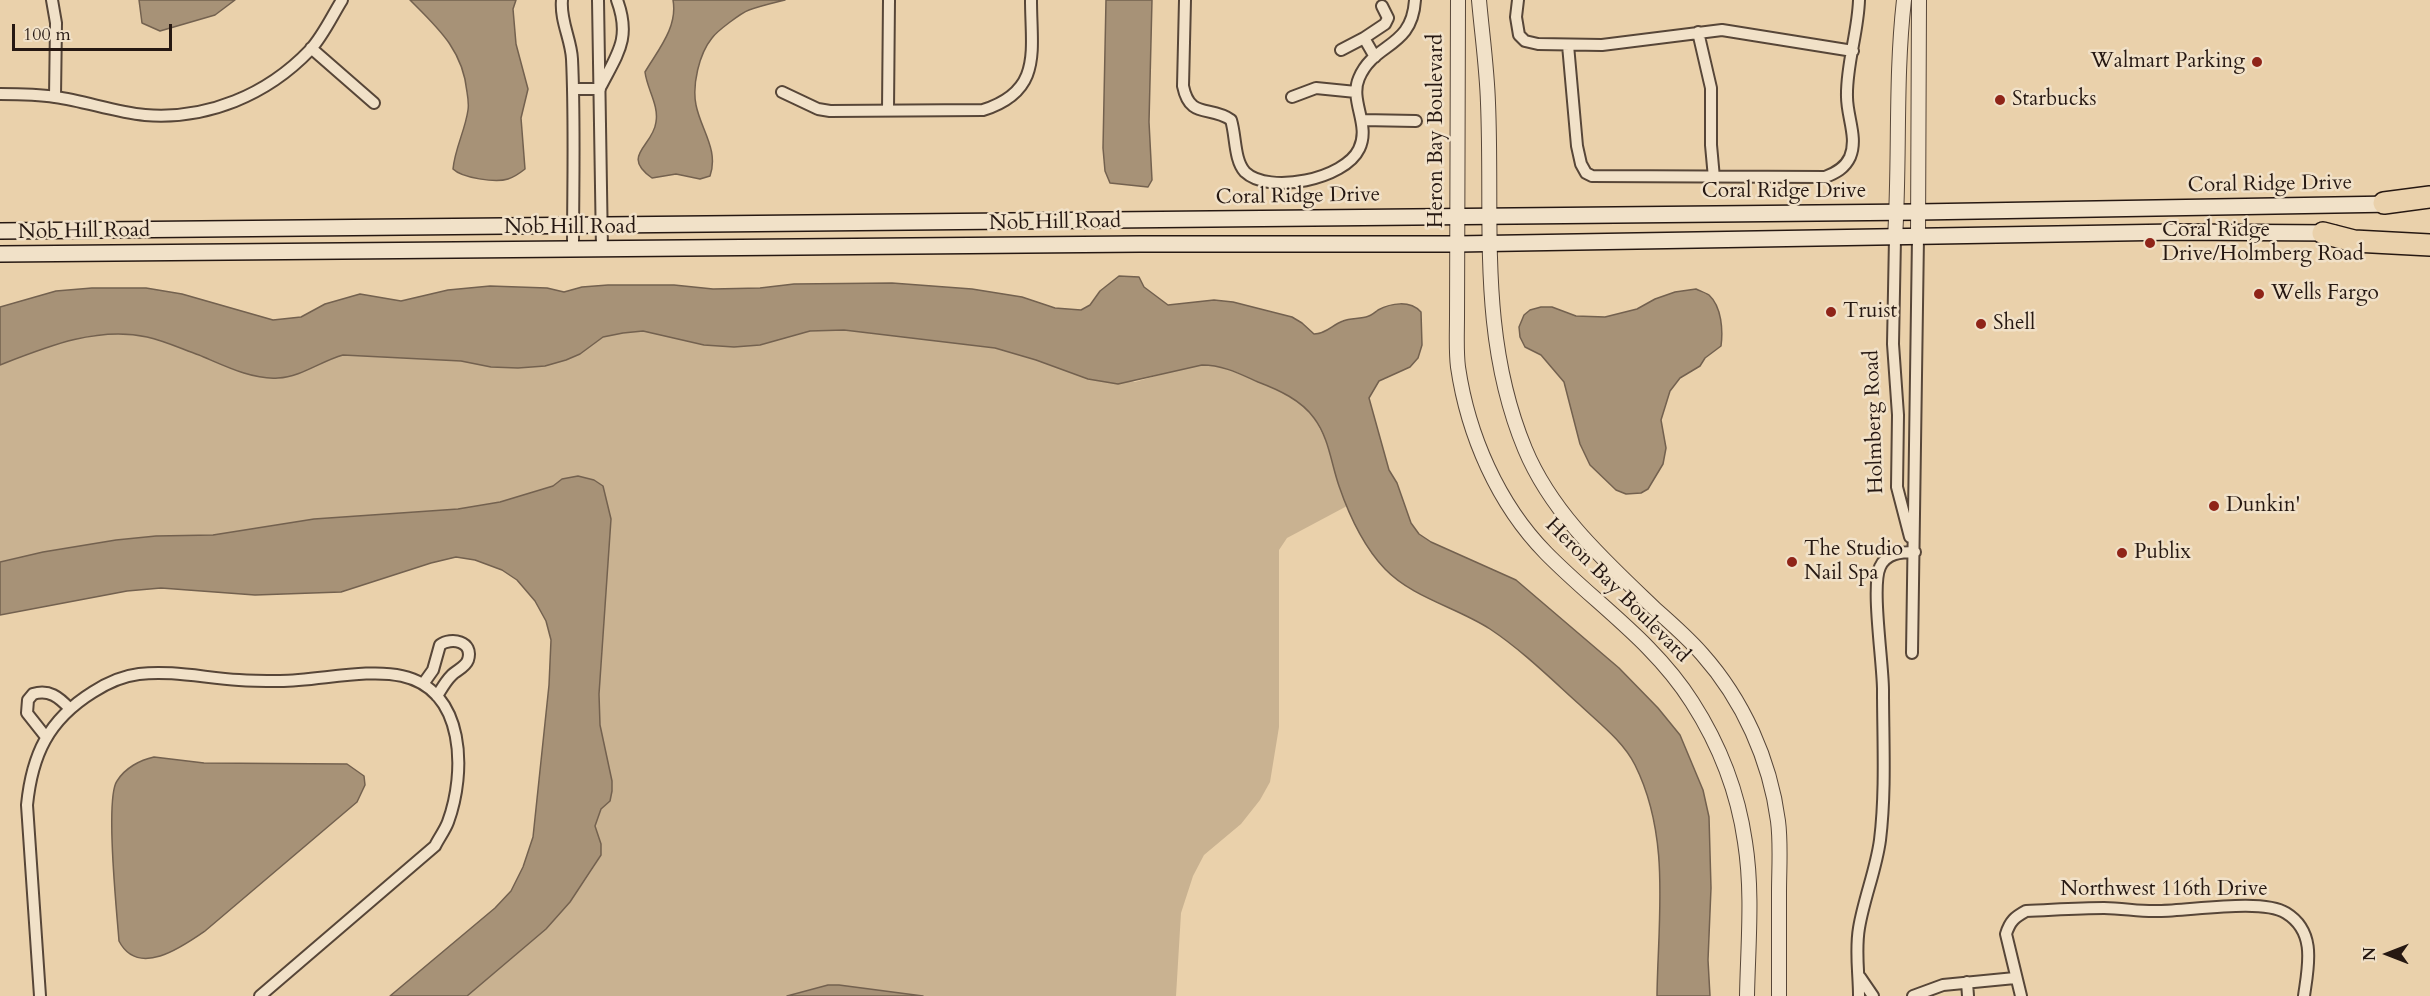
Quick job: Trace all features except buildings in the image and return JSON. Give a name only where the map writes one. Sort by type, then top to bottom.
[{"type":"highway","points":[[2384,204],[2430,196]]},
{"type":"highway","points":[[2323,233],[2354,241],[2430,244]]},
{"type":"main road","name":"Coral Ridge Drive","points":[[1139,220],[2430,205]]},
{"type":"main road","name":"Nob Hill Road","points":[[0,231],[1139,220]]},
{"type":"main road","points":[[1457,244],[2177,232],[2430,236]]},
{"type":"main road","name":"Nob Hill Road","points":[[0,254],[1140,243],[1457,244]]},
{"type":"street","points":[[52,0],[56,23],[55,97]]},
{"type":"street","points":[[0,94],[55,97],[145,115],[174,115],[208,110],[238,101],[266,86],[289,69],[311,48],[342,0]]},
{"type":"street","points":[[562,0],[564,27],[571,51],[573,89],[573,249]]},
{"type":"street","points":[[598,0],[602,249]]},
{"type":"street","points":[[600,89],[621,45],[624,29],[617,0]]},
{"type":"street","points":[[888,110],[889,0]]},
{"type":"street","points":[[782,92],[818,109],[983,110],[997,105],[1020,89],[1030,68],[1031,0]]},
{"type":"street","points":[[1185,0],[1183,86],[1185,98],[1190,105],[1202,112],[1224,115],[1231,120],[1239,163],[1246,173],[1258,179],[1278,182],[1301,182],[1321,178],[1353,160],[1362,141],[1362,120],[1356,92],[1359,77],[1375,57],[1407,32],[1413,16],[1415,0]]},
{"type":"street","name":"Heron Bay Boulevard","points":[[1458,0],[1458,366],[1470,421],[1488,467],[1509,507],[1546,553],[1632,631],[1664,664],[1693,702],[1729,777],[1746,842],[1749,884],[1748,996]]},
{"type":"street","name":"Heron Bay Boulevard","points":[[1479,0],[1488,104],[1492,316],[1498,360],[1511,409],[1525,450],[1543,484],[1572,526],[1702,654],[1723,681],[1746,718],[1761,753],[1771,786],[1778,822],[1779,996]]},
{"type":"street","points":[[1518,0],[1516,17],[1519,35],[1525,41],[1538,44],[1639,42],[1722,30],[1852,51]]},
{"type":"street","points":[[1568,45],[1577,146],[1581,164],[1586,173],[1603,177],[1825,177],[1836,173],[1844,166],[1853,147],[1847,98],[1859,0]]},
{"type":"street","name":"Holmberg Road","points":[[1904,0],[1898,52],[1893,344],[1898,407],[1897,487],[1915,552]]},
{"type":"street","name":"Holmberg Road","points":[[1915,552],[1913,514],[1919,0]]},
{"type":"street","points":[[1341,50],[1385,24],[1388,18],[1382,6]]},
{"type":"street","points":[[1698,32],[1711,88],[1710,128],[1714,178]]},
{"type":"street","points":[[1364,38],[1375,57]]},
{"type":"street","points":[[311,48],[374,103]]},
{"type":"street","points":[[1292,97],[1316,88],[1356,92]]},
{"type":"street","points":[[573,89],[600,89]]},
{"type":"street","points":[[1362,120],[1416,121]]},
{"type":"street","points":[[1858,996],[1859,974],[1856,951],[1859,927],[1875,870],[1881,820],[1883,671],[1877,594],[1878,576],[1879,568],[1887,557],[1902,552],[1915,552],[1912,653]]},
{"type":"street","points":[[449,640],[458,640],[463,643],[467,648],[468,660],[465,666],[430,690],[440,645],[449,640]]},
{"type":"street","points":[[40,996],[27,805],[30,779],[46,737],[70,709],[110,682],[137,674],[164,672],[239,680],[287,681],[379,673],[403,676],[430,690],[443,703],[454,725],[459,745],[454,801],[448,824],[435,846],[260,996]]},
{"type":"street","points":[[46,737],[27,713],[28,700],[33,694],[48,693],[56,696],[70,709]]},
{"type":"street","name":"Northwest 116th Drive","points":[[2021,996],[2015,978],[2007,934],[2009,924],[2026,910],[2106,908],[2157,912],[2272,907],[2287,913],[2299,924],[2308,939],[2310,954],[2304,996]]},
{"type":"street","points":[[1859,974],[1865,987],[1873,996]]},
{"type":"street","points":[[1913,996],[1943,985],[2015,978]]},
{"type":"street","points":[[1967,982],[1968,996]]},
{"type":"shaded area","points":[[139,0],[235,0],[215,15],[160,31],[142,23]]},
{"type":"shaded area","points":[[410,0],[516,0],[513,9],[516,44],[528,89],[521,118],[525,169],[517,175],[503,180],[488,180],[464,175],[453,169],[468,108],[465,77],[448,41]]},
{"type":"shaded area","points":[[673,0],[785,0],[749,10],[741,15],[715,35],[703,52],[696,79],[695,97],[698,114],[711,149],[712,167],[710,176],[700,179],[676,174],[652,178],[643,170],[638,157],[654,131],[656,122],[654,103],[645,72],[670,29],[673,20]]},
{"type":"shaded area","points":[[1106,0],[1152,0],[1149,122],[1152,180],[1148,187],[1110,183],[1105,171],[1103,148]]},
{"type":"shaded area","points":[[1119,276],[1139,277],[1144,287],[1168,305],[1214,300],[1233,302],[1292,317],[1314,334],[1322,333],[1346,320],[1368,317],[1394,304],[1406,304],[1421,312],[1422,345],[1418,358],[1410,367],[1379,381],[1369,398],[1389,470],[1397,483],[1411,523],[1419,534],[1431,542],[1516,580],[1619,668],[1658,708],[1680,735],[1703,790],[1709,817],[1710,996],[1657,996],[1660,908],[1658,849],[1654,820],[1646,792],[1635,765],[1624,748],[1547,675],[1490,629],[1408,588],[1385,569],[1363,540],[1352,519],[1326,442],[1314,418],[1289,396],[1231,370],[1202,365],[1118,384],[1088,379],[995,348],[844,330],[810,331],[760,345],[734,347],[704,345],[643,331],[623,333],[603,337],[580,354],[566,360],[545,366],[518,368],[491,367],[461,361],[343,355],[295,375],[278,378],[248,374],[147,337],[109,334],[54,345],[0,365],[0,307],[56,291],[92,288],[146,288],[182,294],[273,320],[301,317],[325,304],[360,294],[401,301],[448,290],[490,286],[547,288],[564,292],[582,287],[608,285],[674,285],[713,289],[760,288],[794,284],[892,283],[972,289],[1022,297],[1055,308],[1081,310],[1090,305],[1100,291]]},
{"type":"shaded area","points":[[1696,289],[1709,295],[1717,306],[1722,326],[1721,346],[1705,358],[1700,366],[1680,378],[1670,391],[1661,420],[1666,448],[1663,464],[1648,489],[1641,493],[1626,494],[1616,490],[1590,465],[1580,444],[1564,382],[1541,355],[1525,347],[1520,337],[1519,327],[1524,315],[1530,310],[1541,307],[1552,307],[1576,316],[1605,317],[1637,309],[1675,292]]},
{"type":"shaded area","points":[[844,330],[995,348],[1135,382],[1180,369],[1217,365],[1278,390],[1300,403],[1314,418],[1325,439],[1347,506],[1287,538],[1279,550],[1279,727],[1270,782],[1260,800],[1241,824],[1204,855],[1193,876],[1181,913],[1176,996],[923,996],[828,985],[787,996],[467,996],[558,915],[588,877],[601,855],[595,826],[601,809],[610,801],[612,791],[600,725],[599,694],[611,519],[563,479],[553,486],[500,502],[458,509],[314,519],[213,535],[156,536],[116,540],[43,552],[0,562],[0,365],[72,340],[109,334],[147,337],[248,374],[278,378],[295,375],[343,355],[461,361],[491,367],[518,368],[545,366],[566,360],[580,354],[603,337],[623,333],[643,331],[659,333],[704,345],[760,345],[810,331]]},
{"type":"shaded area","points":[[578,476],[594,480],[603,486],[611,519],[599,694],[600,725],[612,791],[610,801],[601,809],[595,826],[601,844],[601,855],[570,902],[546,929],[467,996],[390,996],[495,908],[511,891],[523,867],[533,837],[549,685],[551,640],[546,621],[535,601],[517,580],[502,570],[475,560],[456,557],[341,592],[255,595],[161,588],[127,591],[0,615],[0,562],[43,552],[116,540],[156,536],[213,535],[314,519],[458,509],[500,502],[553,486],[562,479]]},
{"type":"shaded area","points":[[154,757],[204,763],[347,764],[364,776],[365,785],[357,802],[205,931],[185,945],[160,956],[137,957],[127,952],[119,941],[112,809],[114,792],[120,776],[133,765]]},
{"type":"shaded area","points":[[828,985],[839,985],[923,996],[787,996]]},
{"type":"place","name":"Walmart Parking","points":[[2257,62]]},
{"type":"place","name":"Starbucks","points":[[2000,100]]},
{"type":"place","name":"Coral Ridge Drive/Holmberg Road","points":[[2150,243]]},
{"type":"place","name":"Wells Fargo","points":[[2259,294]]},
{"type":"place","name":"Truist","points":[[1831,312]]},
{"type":"place","name":"Shell","points":[[1981,324]]},
{"type":"place","name":"Dunkin'","points":[[2214,506]]},
{"type":"place","name":"Publix","points":[[2122,553]]},
{"type":"place","name":"The Studio Nail Spa","points":[[1792,562]]}]
